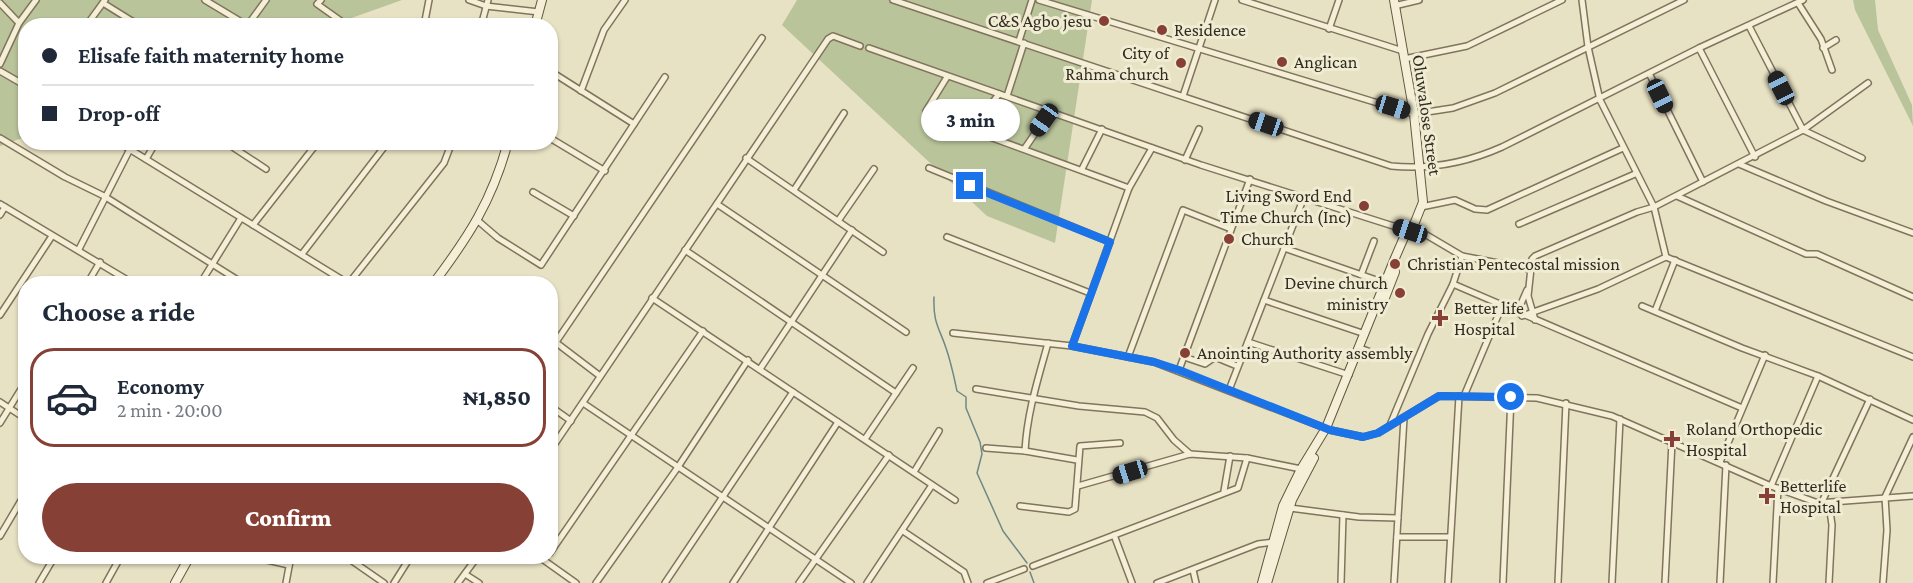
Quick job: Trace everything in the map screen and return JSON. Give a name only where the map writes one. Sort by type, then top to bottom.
[{"type":"street","points":[[23,18],[36,0]]},
{"type":"street","points":[[206,0],[236,18]]},
{"type":"street","points":[[253,18],[266,0]]},
{"type":"street","points":[[321,0],[317,4],[337,18]]},
{"type":"street","points":[[426,18],[429,0]]},
{"type":"street","points":[[468,0],[539,12]]},
{"type":"street","points":[[538,18],[542,0]]},
{"type":"street","points":[[581,91],[604,30],[626,0]]},
{"type":"street","points":[[893,0],[1391,166],[1420,169],[1472,160],[1600,100],[1699,48],[1801,2],[1821,39],[1832,70]]},
{"type":"street","points":[[1007,96],[1032,0]]},
{"type":"street","points":[[1039,0],[1414,114],[1453,108],[1495,93],[1684,0]]},
{"type":"street","points":[[1183,96],[1215,0]]},
{"type":"street","points":[[1242,0],[1404,55],[1467,46],[1562,0]]},
{"type":"street","points":[[1329,29],[1339,0]]},
{"type":"street","points":[[1394,3],[1419,0]]},
{"type":"street","points":[[1582,0],[1588,47],[1600,100],[1635,174],[1654,207],[1666,257]]},
{"type":"street","points":[[92,18],[104,1],[128,18]]},
{"type":"street","points":[[0,3],[18,22]]},
{"type":"street","points":[[482,18],[487,3]]},
{"type":"street","name":"Oluwalose Street","points":[[1267,583],[1290,508],[1328,429],[1421,207],[1420,169],[1414,114],[1394,3]]},
{"type":"street","points":[[0,64],[18,25]]},
{"type":"street","points":[[1749,26],[1803,130],[1862,158]]},
{"type":"street","points":[[558,440],[828,39],[833,36],[860,46]]},
{"type":"street","points":[[558,333],[762,38]]},
{"type":"street","points":[[1823,48],[1836,40]]},
{"type":"street","points":[[869,48],[947,77],[1051,110],[1185,160],[1411,229],[1462,255],[1530,269]]},
{"type":"street","points":[[1699,48],[1755,157]]},
{"type":"street","points":[[0,71],[18,82]]},
{"type":"street","points":[[1650,75],[1702,182]]},
{"type":"street","points":[[558,76],[634,124]]},
{"type":"street","points":[[477,220],[498,238],[541,265],[665,77]]},
{"type":"street","points":[[947,77],[926,112],[1128,188]]},
{"type":"street","points":[[1519,314],[1535,256],[1637,212],[1654,207],[1755,157],[1803,130],[1868,83]]},
{"type":"street","points":[[972,129],[999,94]]},
{"type":"street","points":[[1025,148],[1051,110]]},
{"type":"street","points":[[794,190],[844,113]]},
{"type":"street","points":[[1082,169],[1102,129]]},
{"type":"street","points":[[1185,160],[1199,129]]},
{"type":"street","points":[[0,138],[18,149]]},
{"type":"street","points":[[558,143],[605,171]]},
{"type":"street","points":[[1072,346],[1128,188],[1152,148]]},
{"type":"street","points":[[1421,207],[1455,200],[1475,209],[1487,210],[1623,148]]},
{"type":"street","points":[[20,150],[65,177],[104,196],[232,276]]},
{"type":"street","points":[[146,159],[151,150]]},
{"type":"street","points":[[237,150],[266,169]]},
{"type":"street","points":[[253,225],[312,150]]},
{"type":"street","points":[[302,254],[382,150]]},
{"type":"street","points":[[355,276],[444,163],[449,150]]},
{"type":"street","points":[[438,276],[477,220],[495,187],[506,150]]},
{"type":"street","points":[[79,249],[104,196],[129,151],[146,159],[336,276]]},
{"type":"street","points":[[746,158],[884,252]]},
{"type":"street","points":[[1739,164],[1913,233]]},
{"type":"street","points":[[929,168],[1110,242]]},
{"type":"street","points":[[838,221],[873,170]]},
{"type":"street","points":[[1519,224],[1635,174]]},
{"type":"street","points":[[1179,370],[1250,179]]},
{"type":"street","points":[[533,192],[574,216]]},
{"type":"street","points":[[1677,196],[1806,254],[1817,254],[1913,297]]},
{"type":"street","points":[[1229,390],[1304,197]]},
{"type":"street","points":[[717,204],[906,332]]},
{"type":"street","points":[[0,215],[3,205],[122,276]]},
{"type":"street","points":[[1128,357],[1183,210],[1231,229]]},
{"type":"street","points":[[205,276],[242,218]]},
{"type":"street","name":"Oluwalose Street","points":[[1262,583],[1283,506],[1301,469],[1328,429],[1362,349],[1365,334],[1405,235],[1411,229]]},
{"type":"street","points":[[760,369],[852,230]]},
{"type":"street","points":[[26,276],[52,236]]},
{"type":"street","points":[[947,237],[1090,293]]},
{"type":"street","points":[[1361,275],[1374,241]]},
{"type":"street","points":[[1284,248],[1385,284]]},
{"type":"street","points":[[685,250],[896,393]]},
{"type":"street","points":[[1390,426],[1428,334],[1453,284],[1462,255]]},
{"type":"street","points":[[1519,314],[1532,312],[1598,289],[1666,257],[1913,357]]},
{"type":"street","points":[[1655,310],[1676,260]]},
{"type":"street","points":[[92,276],[100,262]]},
{"type":"street","points":[[1453,284],[1742,408]]},
{"type":"street","points":[[0,315],[18,288]]},
{"type":"street","points":[[1527,288],[1535,320]]},
{"type":"street","points":[[652,298],[955,500]]},
{"type":"street","points":[[1264,300],[1365,334]]},
{"type":"street","points":[[1448,583],[1461,396],[1502,306]]},
{"type":"street","points":[[1642,306],[1742,348],[1818,376],[1913,420]]},
{"type":"street","points":[[558,542],[703,331]]},
{"type":"street","points":[[953,333],[1072,346],[1128,357],[1179,370],[1328,429],[1363,437],[1378,433],[1432,398],[1511,397],[1566,403],[1620,419],[1771,486],[1821,504],[1913,496]]},
{"type":"street","points":[[1248,342],[1349,375]]},
{"type":"street","points":[[1025,451],[1026,424],[1048,343]]},
{"type":"street","points":[[558,344],[600,376]]},
{"type":"street","points":[[1362,349],[1383,357],[1392,356]]},
{"type":"street","points":[[1720,462],[1765,355]]},
{"type":"street","points":[[1184,357],[1205,364],[1215,357],[1237,366]]},
{"type":"street","points":[[596,583],[678,467],[748,360]]},
{"type":"street","points":[[865,439],[913,368]]},
{"type":"street","points":[[1771,486],[1818,376]]},
{"type":"street","points":[[976,389],[1144,412],[1157,418],[1190,454]]},
{"type":"street","points":[[665,583],[793,392]]},
{"type":"street","points":[[0,423],[18,394]]},
{"type":"street","points":[[1503,583],[1511,397]]},
{"type":"street","points":[[1821,504],[1870,399]]},
{"type":"street","points":[[0,402],[18,414]]},
{"type":"street","points":[[583,403],[725,496],[851,583]]},
{"type":"street","points":[[1558,583],[1566,403]]},
{"type":"street","points":[[558,411],[571,420]]},
{"type":"street","points":[[1394,583],[1404,418]]},
{"type":"street","points":[[1612,583],[1620,419]]},
{"type":"street","points":[[733,583],[838,422]]},
{"type":"street","points":[[914,472],[939,431]]},
{"type":"street","points":[[1883,583],[1887,530],[1885,497],[1913,437]]},
{"type":"street","points":[[1665,583],[1672,442]]},
{"type":"street","points":[[1020,506],[1069,512],[1076,508],[1077,460],[1080,446],[1120,443]]},
{"type":"street","points":[[986,448],[1025,451],[1077,460]]},
{"type":"street","points":[[1078,486],[1190,454],[1247,458],[1301,469]]},
{"type":"street","points":[[800,583],[889,455]]},
{"type":"street","points":[[1224,491],[1230,456]]},
{"type":"street","points":[[1033,566],[1240,486],[1247,458]]},
{"type":"street","points":[[1719,583],[1726,465]]},
{"type":"street","points":[[867,583],[932,485]]},
{"type":"street","points":[[1773,583],[1778,488]]},
{"type":"street","points":[[1829,583],[1832,525],[1830,504]]},
{"type":"street","points":[[0,536],[18,506]]},
{"type":"street","points":[[1290,508],[1344,515],[1398,518]]},
{"type":"street","points":[[1341,583],[1344,515]]},
{"type":"street","points":[[903,531],[964,572],[968,583]]},
{"type":"street","points":[[1114,535],[1132,583]]},
{"type":"street","points":[[1397,537],[1450,537]]},
{"type":"street","points":[[1156,583],[1254,546],[1274,542]]},
{"type":"street","points":[[39,583],[50,564]]},
{"type":"street","points":[[106,583],[117,564]]},
{"type":"street","points":[[175,583],[186,564]]},
{"type":"street","points":[[285,564],[289,565],[286,583]]},
{"type":"street","points":[[357,564],[384,583]]},
{"type":"street","points":[[394,583],[406,564]]},
{"type":"street","points":[[458,583],[472,564]]},
{"type":"street","points":[[554,564],[568,581],[576,583]]},
{"type":"street","points":[[987,583],[1024,569]]},
{"type":"street","points":[[1193,570],[1196,583]]},
{"type":"street","points":[[465,574],[479,583]]},
{"type":"green space","points":[[0,0],[402,0],[352,18],[18,18],[18,140],[0,146]]},
{"type":"green space","points":[[797,0],[1092,0],[1055,243],[987,216],[782,25]]},
{"type":"green space","points":[[1853,0],[1875,0],[1878,30],[1912,105],[1913,126],[1855,10]]},
{"type":"waterway","points":[[934,297],[936,319],[957,391],[966,397],[966,408],[980,442],[982,454],[977,473],[1003,531],[1027,563]]},
{"type":"waterway","points":[[1030,572],[1034,583]]},
{"type":"place","name":"C&S Agbo jesu","points":[[1104,21]]},
{"type":"place","name":"Residence","points":[[1162,30]]},
{"type":"place","name":"Anglican","points":[[1282,62]]},
{"type":"place","name":"City of Rahma church","points":[[1181,63]]},
{"type":"place","name":"Living Sword End Time Church (Inc)","points":[[1364,206]]},
{"type":"place","name":"Church","points":[[1229,239]]},
{"type":"place","name":"Christian Pentecostal mission","points":[[1395,264]]},
{"type":"place","name":"Devine church ministry","points":[[1400,293]]},
{"type":"place","name":"Better life Hospital","points":[[1440,318]]},
{"type":"place","name":"Anointing Authority assembly","points":[[1185,353]]},
{"type":"place","name":"Roland Orthopedic Hospital","points":[[1672,439]]},
{"type":"place","name":"Betterlife Hospital","points":[[1767,496]]},
{"type":"route","points":[[970,186],[1110,242],[1072,346],[1154,362],[1330,430],[1363,437],[1385,430],[1420,405],[1439,396],[1511,397]]}]
